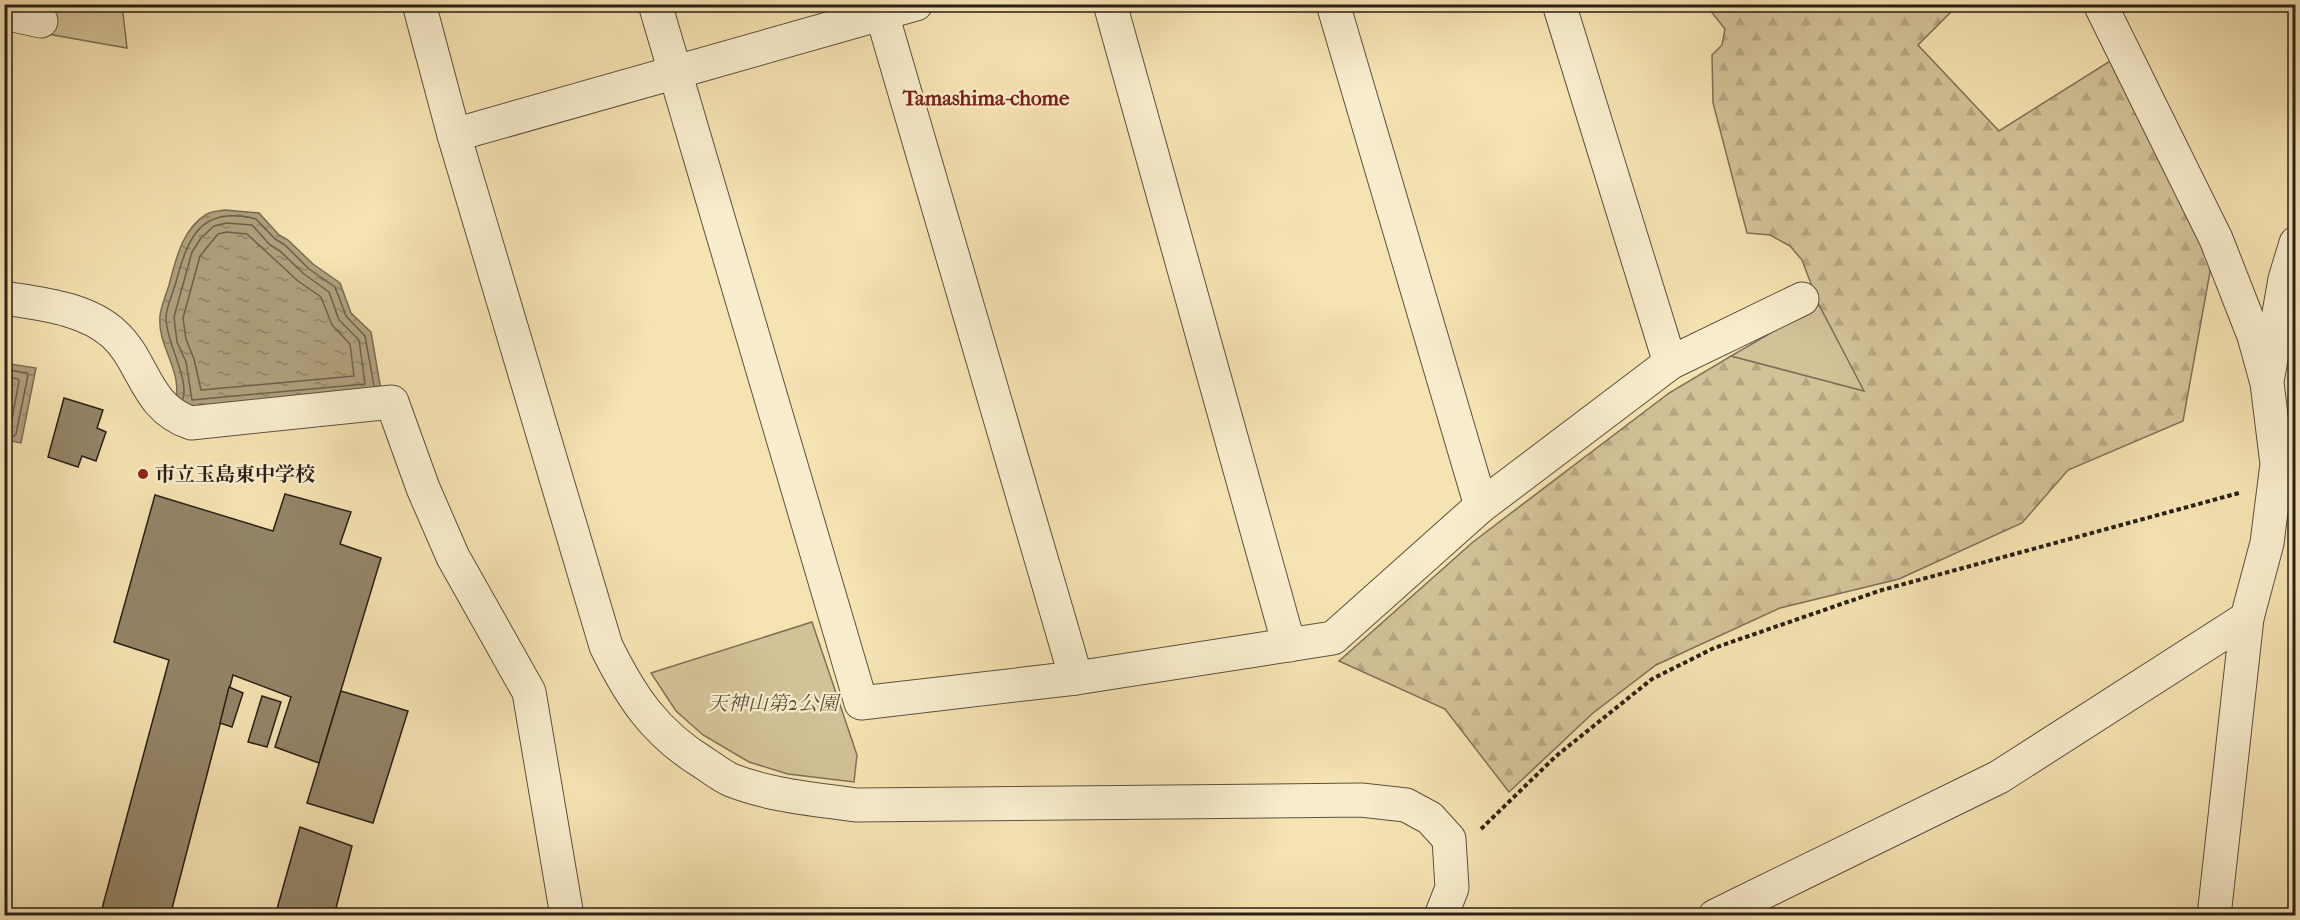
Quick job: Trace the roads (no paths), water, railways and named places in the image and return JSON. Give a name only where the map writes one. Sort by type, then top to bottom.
[{"type":"street","points":[[419,4],[454,135],[606,646],[626,686],[653,723],[682,750],[730,779],[778,793],[856,805],[1361,800],[1406,805],[1430,818],[1449,839],[1452,888],[1441,915]]},
{"type":"street","points":[[656,4],[861,703],[1076,678],[1334,638],[1481,506],[1670,363],[1802,299]]},
{"type":"street","points":[[454,135],[675,74],[880,9],[916,4]]},
{"type":"street","points":[[1110,4],[1289,645]]},
{"type":"street","points":[[1333,4],[1481,506]]},
{"type":"street","points":[[1558,4],[1670,363]]},
{"type":"street","points":[[2100,4],[2216,239],[2254,336],[2267,383],[2282,472],[2267,543],[2247,618],[2220,915]]},
{"type":"street","points":[[880,9],[1076,678]]},
{"type":"street","points":[[4,13],[41,21]]},
{"type":"street","points":[[2267,383],[2295,243]]},
{"type":"street","points":[[4,298],[50,305],[81,315],[107,328],[124,344],[145,382],[164,406],[174,417],[191,423],[392,402],[423,488],[453,557],[529,692],[567,915]]},
{"type":"street","points":[[1714,915],[1999,777],[2247,618]]},
{"type":"water","points":[[225,210],[259,213],[279,235],[340,283],[351,313],[371,332],[381,390],[173,409],[176,384],[160,328],[161,308],[186,236],[198,220],[207,214]]},
{"type":"water","points":[[4,363],[36,368],[21,443],[5,440]]},
{"type":"place","name":"市立玉島東中学校","points":[[143,474]]},
{"type":"district","name":"Tamashima-chome","points":[[986,98]]},
{"type":"park label","name":"天神山第2公園","points":[[773,703]]}]
